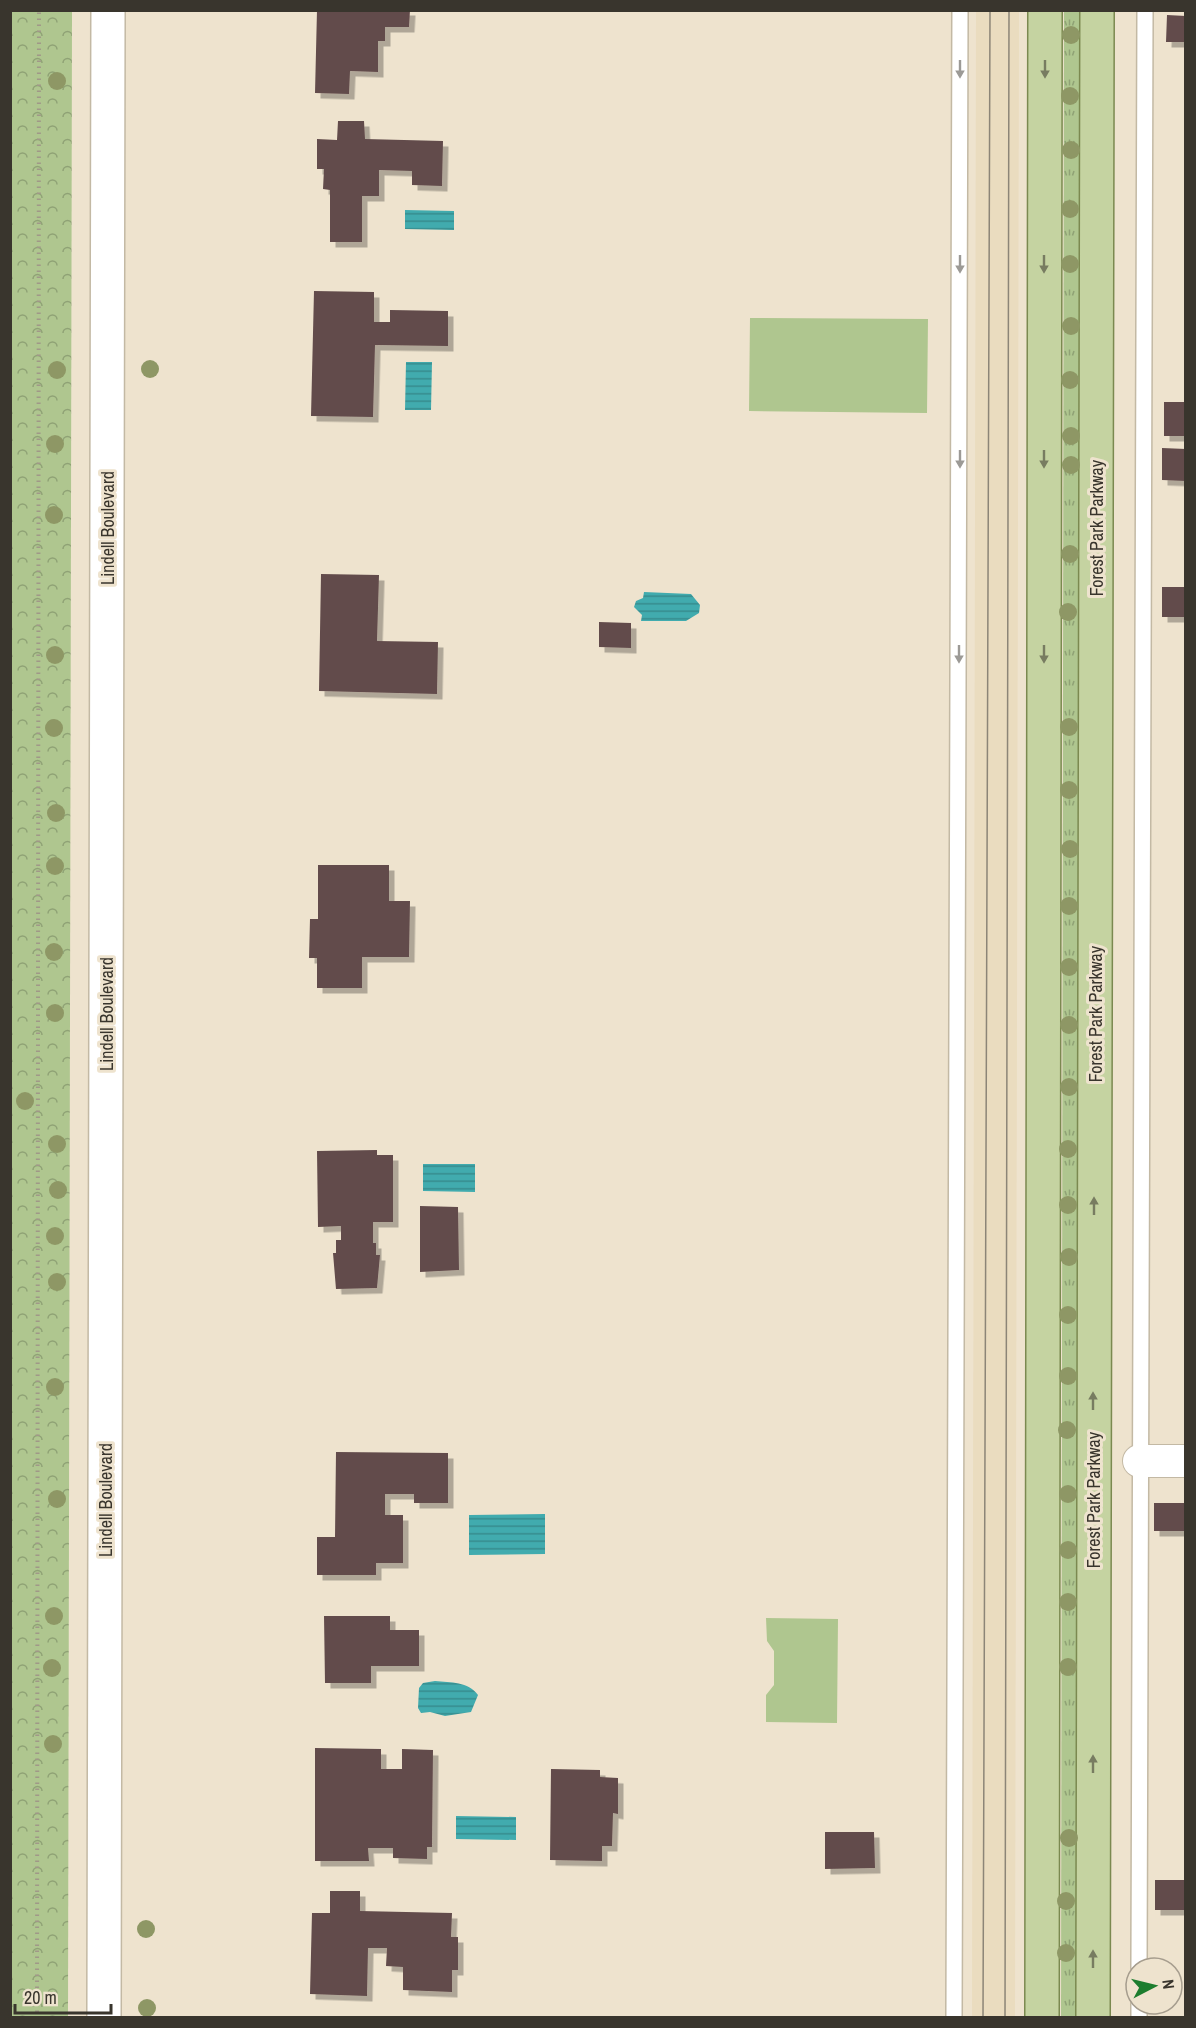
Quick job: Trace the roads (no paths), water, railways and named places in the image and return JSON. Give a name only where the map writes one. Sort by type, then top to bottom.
[{"type":"main road","name":"Lindell Boulevard","points":[[104,2018],[108,10]]},
{"type":"main road","points":[[1042,2018],[1045,10]]},
{"type":"main road","name":"Forest Park Parkway","points":[[1093,2018],[1097,10]]},
{"type":"street","points":[[1139,1461],[1185,1461]]},
{"type":"lane","points":[[954,2018],[960,10]]},
{"type":"lane","points":[[1139,1956],[1145,10]]},
{"type":"water","points":[[405,210],[454,211],[454,230],[405,229]]},
{"type":"water","points":[[406,362],[432,362],[431,410],[405,410]]},
{"type":"water","points":[[644,592],[691,594],[700,605],[699,613],[686,621],[641,621],[642,615],[634,607],[636,601],[643,598]]},
{"type":"water","points":[[423,1164],[475,1164],[475,1192],[423,1191]]},
{"type":"water","points":[[545,1514],[545,1554],[469,1555],[469,1515]]},
{"type":"water","points":[[435,1681],[459,1684],[474,1690],[478,1695],[471,1712],[445,1716],[430,1712],[421,1713],[418,1708],[419,1688],[423,1683]]},
{"type":"water","points":[[456,1816],[516,1817],[516,1840],[456,1839]]},
{"type":"tram line","points":[[983,2018],[990,10]]},
{"type":"tram line","points":[[1005,2018],[1009,10]]}]
